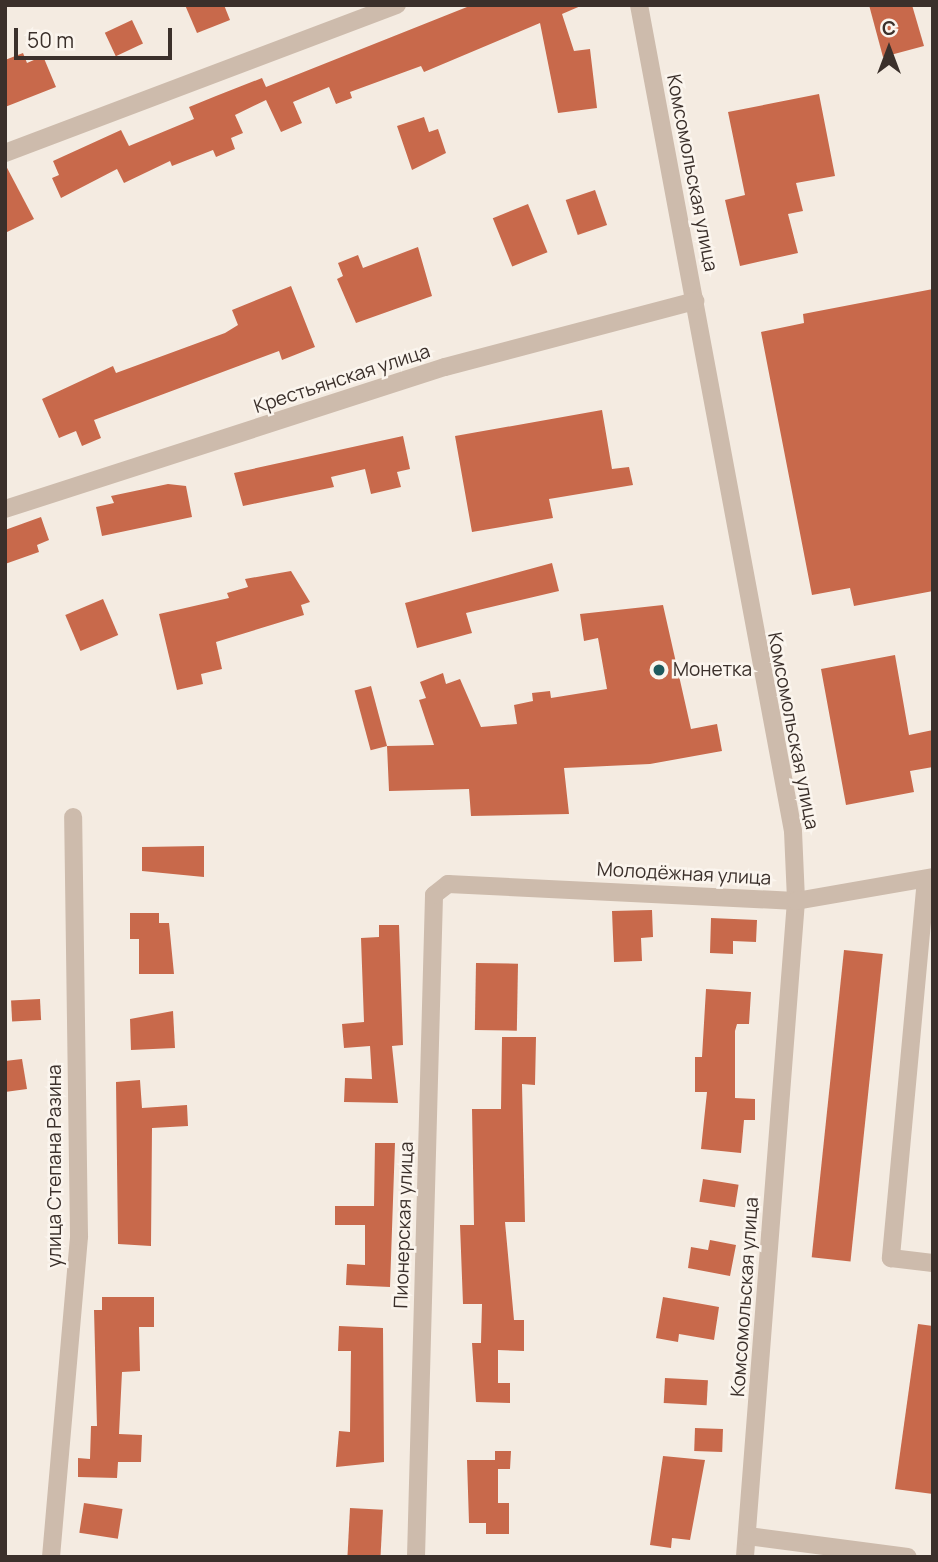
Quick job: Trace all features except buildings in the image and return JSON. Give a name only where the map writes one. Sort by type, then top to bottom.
[{"type":"street","points":[[5,153],[397,5]]},
{"type":"street","name":"Комсомольская улица","points":[[639,5],[793,831],[796,901],[745,1557]]},
{"type":"street","name":"Крестьянская улица","points":[[5,509],[445,367],[695,301]]},
{"type":"street","name":"улица Степана Разина","points":[[51,1557],[79,1236],[73,817]]},
{"type":"street","points":[[930,878],[891,1258],[933,1263]]},
{"type":"street","name":"Молодёжная улица","points":[[434,895],[448,884],[796,901],[930,878]]},
{"type":"street","name":"Пионерская улица","points":[[416,1557],[434,895]]},
{"type":"street","points":[[748,1536],[908,1557]]},
{"type":"place","name":"Монетка","points":[[659,670]]}]
